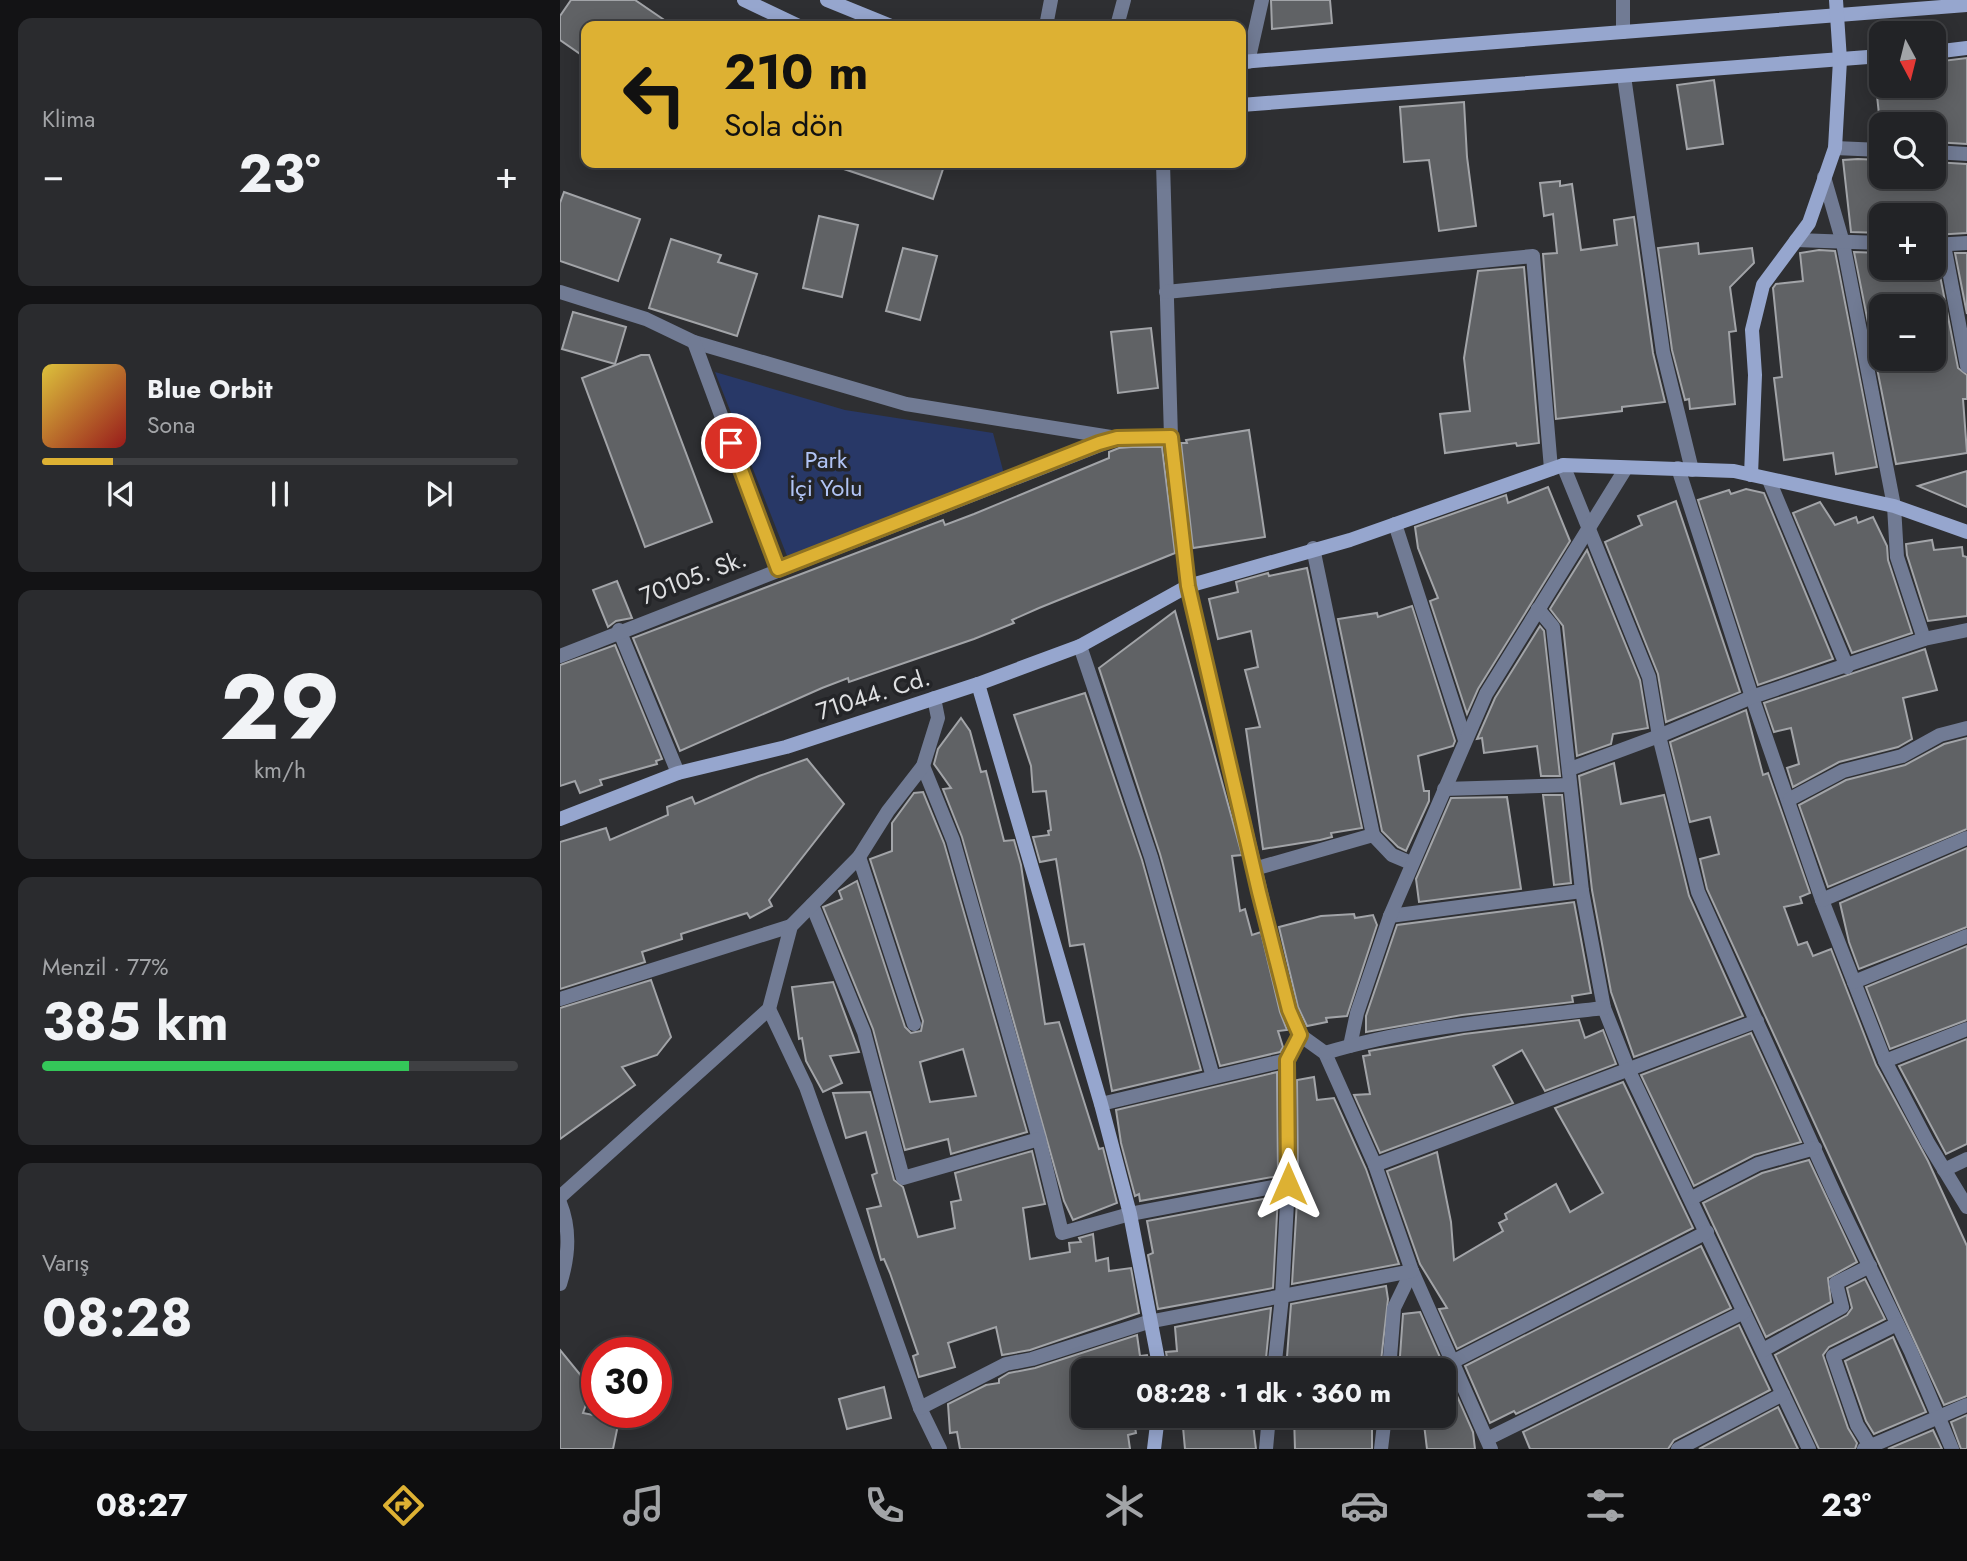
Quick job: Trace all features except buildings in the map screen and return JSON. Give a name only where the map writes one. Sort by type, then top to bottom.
[{"type":"street","points":[[744,0],[788,21]]},
{"type":"street","points":[[827,0],[879,21]]},
{"type":"street","points":[[1047,21],[1051,0]]},
{"type":"street","points":[[1118,21],[1124,0]]},
{"type":"street","points":[[1246,58],[1262,0]]},
{"type":"street","points":[[1623,0],[1623,32]]},
{"type":"street","points":[[1751,475],[1755,375],[1752,330],[1763,285],[1808,223],[1835,148],[1840,60],[1836,0]]},
{"type":"street","points":[[1246,62],[1967,5]]},
{"type":"street","points":[[1946,50],[1967,48]]},
{"type":"street","points":[[1246,105],[1869,57]]},
{"type":"street","points":[[1623,76],[1663,352],[1685,469],[1752,697],[1790,799],[1822,901],[1885,1062],[1967,1207]]},
{"type":"street","points":[[1835,148],[1869,149]]},
{"type":"street","points":[[1946,153],[1967,154]]},
{"type":"street","points":[[1163,168],[1171,437],[1188,586],[1254,869],[1289,1010],[1300,1035],[1325,1053],[1375,1165],[1412,1271],[1452,1358]]},
{"type":"street","points":[[1824,177],[1843,243],[1894,506],[1897,557],[1924,639]]},
{"type":"street","points":[[1796,240],[1869,243]]},
{"type":"street","points":[[1946,244],[1967,243]]},
{"type":"street","points":[[1166,292],[1533,256],[1557,467],[1589,527],[1649,677],[1660,736],[1698,892],[1952,1449]]},
{"type":"street","points":[[1946,275],[1967,366]]},
{"type":"street","points":[[560,292],[646,319],[694,342],[906,404],[1117,438],[1171,437]]},
{"type":"street","points":[[694,342],[778,569]]},
{"type":"street","name":"70105. Sk.","points":[[560,656],[619,630],[1117,438]]},
{"type":"street","points":[[1557,467],[1685,469],[1751,475],[1894,506],[1967,532]]},
{"type":"street","name":"71044. Cd.","points":[[560,820],[678,774],[786,747],[978,684],[1080,646],[1188,586],[1313,548],[1350,540],[1557,467]]},
{"type":"street","points":[[1350,1046],[1357,1013],[1390,916],[1486,694],[1626,468]]},
{"type":"street","points":[[1769,480],[1847,667]]},
{"type":"street","points":[[1395,524],[1465,740]]},
{"type":"street","points":[[1313,548],[1373,835],[1392,855],[1411,863]]},
{"type":"street","points":[[1538,609],[1553,627],[1582,891],[1604,1008],[1629,1071],[1810,1449]]},
{"type":"street","points":[[619,630],[678,774]]},
{"type":"street","points":[[1570,769],[1660,736],[1752,697],[1924,639],[1967,630]]},
{"type":"street","points":[[1080,646],[1151,857],[1213,1077]]},
{"type":"street","points":[[978,684],[1101,1104],[1130,1214],[1148,1322],[1157,1358]]},
{"type":"street","points":[[560,999],[791,926],[859,856],[888,811],[923,766],[938,718],[934,698]]},
{"type":"street","points":[[1790,799],[1843,771],[1902,756],[1940,734],[1967,728]]},
{"type":"street","points":[[923,766],[954,840],[1039,1139],[1062,1233],[1130,1214],[1288,1184]]},
{"type":"street","points":[[1444,789],[1570,785]]},
{"type":"street","points":[[1254,869],[1373,835]]},
{"type":"street","points":[[1822,901],[1967,838]]},
{"type":"street","points":[[859,856],[914,1024]]},
{"type":"street","points":[[1390,916],[1582,891]]},
{"type":"street","points":[[812,905],[864,1032],[903,1178],[1039,1139]]},
{"type":"street","points":[[560,1197],[769,1009],[791,926]]},
{"type":"street","points":[[1854,982],[1967,936]]},
{"type":"street","points":[[1325,1053],[1479,1023],[1604,1008]]},
{"type":"street","points":[[769,1009],[806,1087],[920,1408],[940,1449]]},
{"type":"street","points":[[1375,1165],[1757,1021]]},
{"type":"street","points":[[1885,1062],[1967,1029]]},
{"type":"street","points":[[1274,1358],[1282,1297],[1288,1184],[1287,1060],[1300,1035]]},
{"type":"street","points":[[1101,1104],[1287,1060]]},
{"type":"street","points":[[1692,1198],[1758,1164],[1815,1148]]},
{"type":"street","points":[[1944,1170],[1967,1159]]},
{"type":"street","points":[[560,1203],[568,1223],[560,1284]]},
{"type":"street","points":[[1456,1361],[1707,1232]]},
{"type":"street","points":[[1763,1350],[1842,1307],[1836,1283],[1870,1266]]},
{"type":"street","points":[[920,1408],[1006,1364],[1032,1359],[1148,1322],[1412,1271]]},
{"type":"street","points":[[1390,1358],[1394,1308],[1412,1271]]},
{"type":"street","points":[[1456,1367],[1489,1444],[1634,1364],[1744,1312]]},
{"type":"street","points":[[1897,1324],[1833,1356],[1867,1448],[1967,1405]]},
{"type":"street","points":[[1678,1449],[1783,1394]]},
{"type":"street","points":[[1154,1449],[1157,1428]]},
{"type":"street","points":[[1266,1449],[1268,1428]]},
{"type":"street","points":[[1381,1449],[1384,1428]]},
{"type":"green space","name":"Park İçi Yolu","points":[[715,372],[845,410],[993,433],[1004,474],[789,561]]},
{"type":"route","points":[[731,443],[778,569],[1099,443],[1117,438],[1171,437],[1188,586],[1259,892],[1289,1010],[1300,1035],[1287,1060],[1288,1184]]}]
